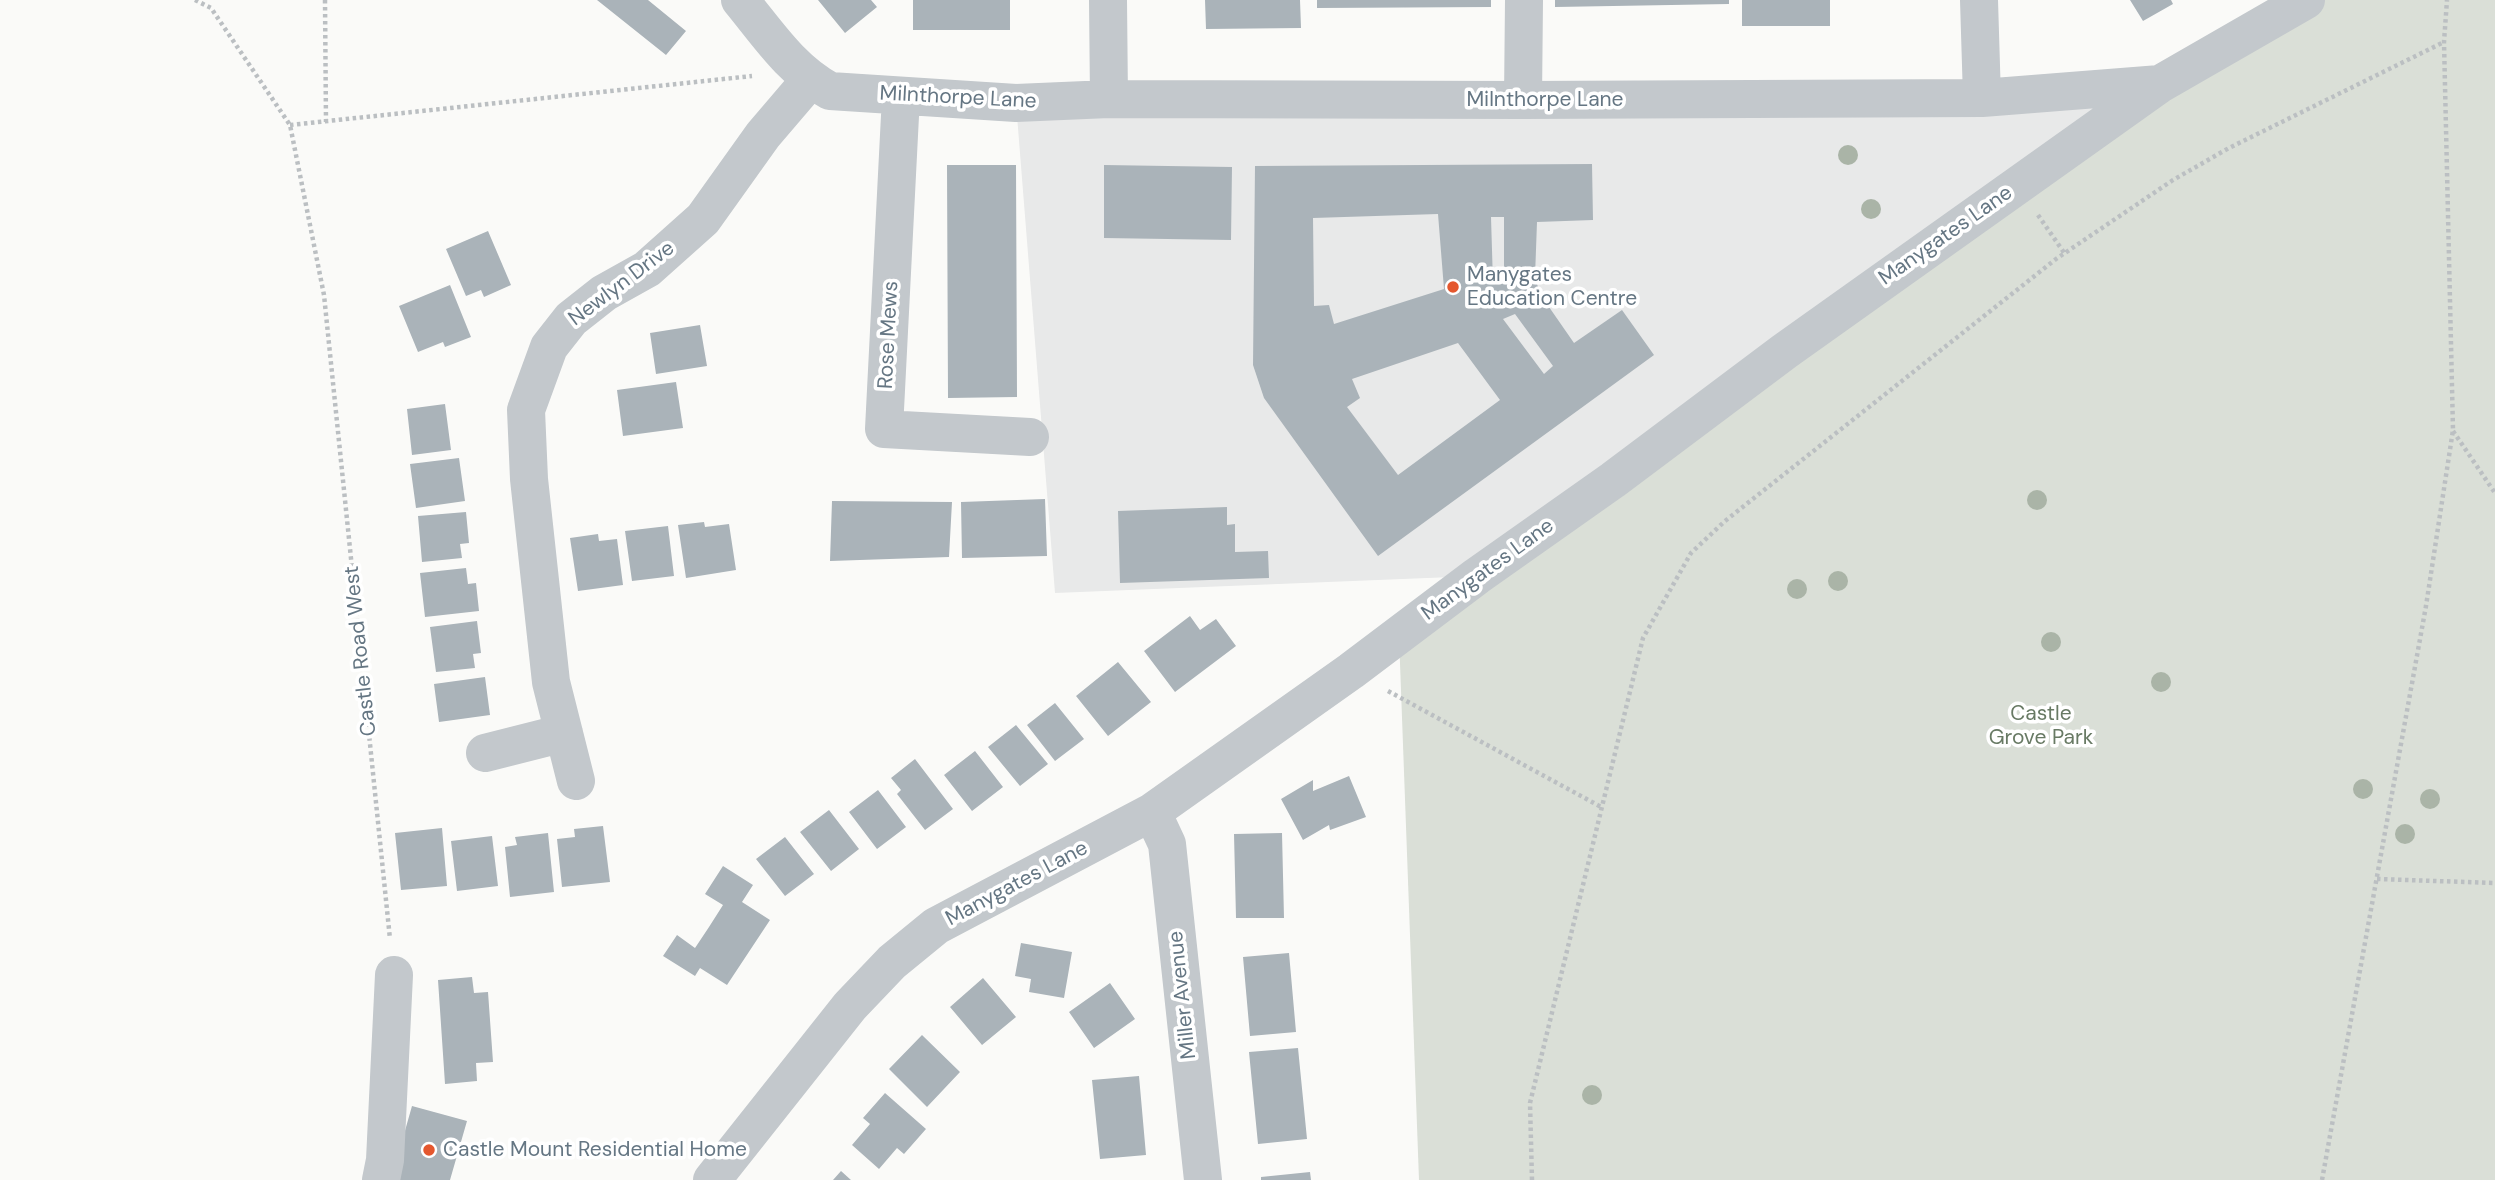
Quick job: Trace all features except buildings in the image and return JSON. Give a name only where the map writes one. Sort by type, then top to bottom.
[{"type":"street","points":[[740,0],[792,64],[810,80]]},
{"type":"street","points":[[1108,0],[1109,99]]},
{"type":"street","points":[[1523,100],[1524,0]]},
{"type":"street","points":[[1979,0],[1982,98]]},
{"type":"street","name":"Manygates Lane","points":[[712,1180],[850,1006],[891,962],[936,926],[1152,812],[1351,671],[1785,351],[2160,84],[2306,0]]},
{"type":"street","name":"Milnthorpe Lane","points":[[810,80],[830,91],[1016,103],[1109,99],[1982,98],[2160,84]]},
{"type":"street","name":"Newlyn Drive","points":[[576,781],[549,669],[529,479],[526,410],[549,346],[571,319],[604,293],[647,269],[703,219],[763,135],[810,80]]},
{"type":"street","name":"Rose Mews","points":[[901,96],[884,429],[1030,437]]},
{"type":"street","points":[[485,752],[564,733]]},
{"type":"street","name":"Miller Avenue","points":[[1152,812],[1167,844],[1203,1180]]},
{"type":"street","points":[[381,1180],[386,1160],[394,975]]},
{"type":"path","points":[[195,0],[211,8],[290,125],[765,75],[810,80]]},
{"type":"path","points":[[326,0],[326,122]]},
{"type":"path","points":[[2322,1180],[2426,606],[2453,430],[2444,42],[2447,0]]},
{"type":"path","points":[[1532,1180],[1530,1104],[1643,638],[1691,553],[1726,521],[2056,259],[2173,180],[2229,148],[2444,42]]},
{"type":"path","name":"Castle Road West","points":[[290,125],[324,295],[394,975]]},
{"type":"path","points":[[2453,430],[2495,492]]},
{"type":"path","points":[[1351,671],[1603,808]]},
{"type":"path","points":[[2376,879],[2495,883]]},
{"type":"shaded area","name":"Manygates Education Centre","points":[[2160,84],[1477,576],[1055,593],[1016,103]]},
{"type":"green space","name":"Castle Grove Park","points":[[2306,0],[2495,0],[2495,1180],[1419,1180],[1399,636]]},
{"type":"place","name":"Manygates Education Centre","points":[[1453,287]]},
{"type":"place","name":"Castle Mount Residential Home","points":[[429,1150]]}]
